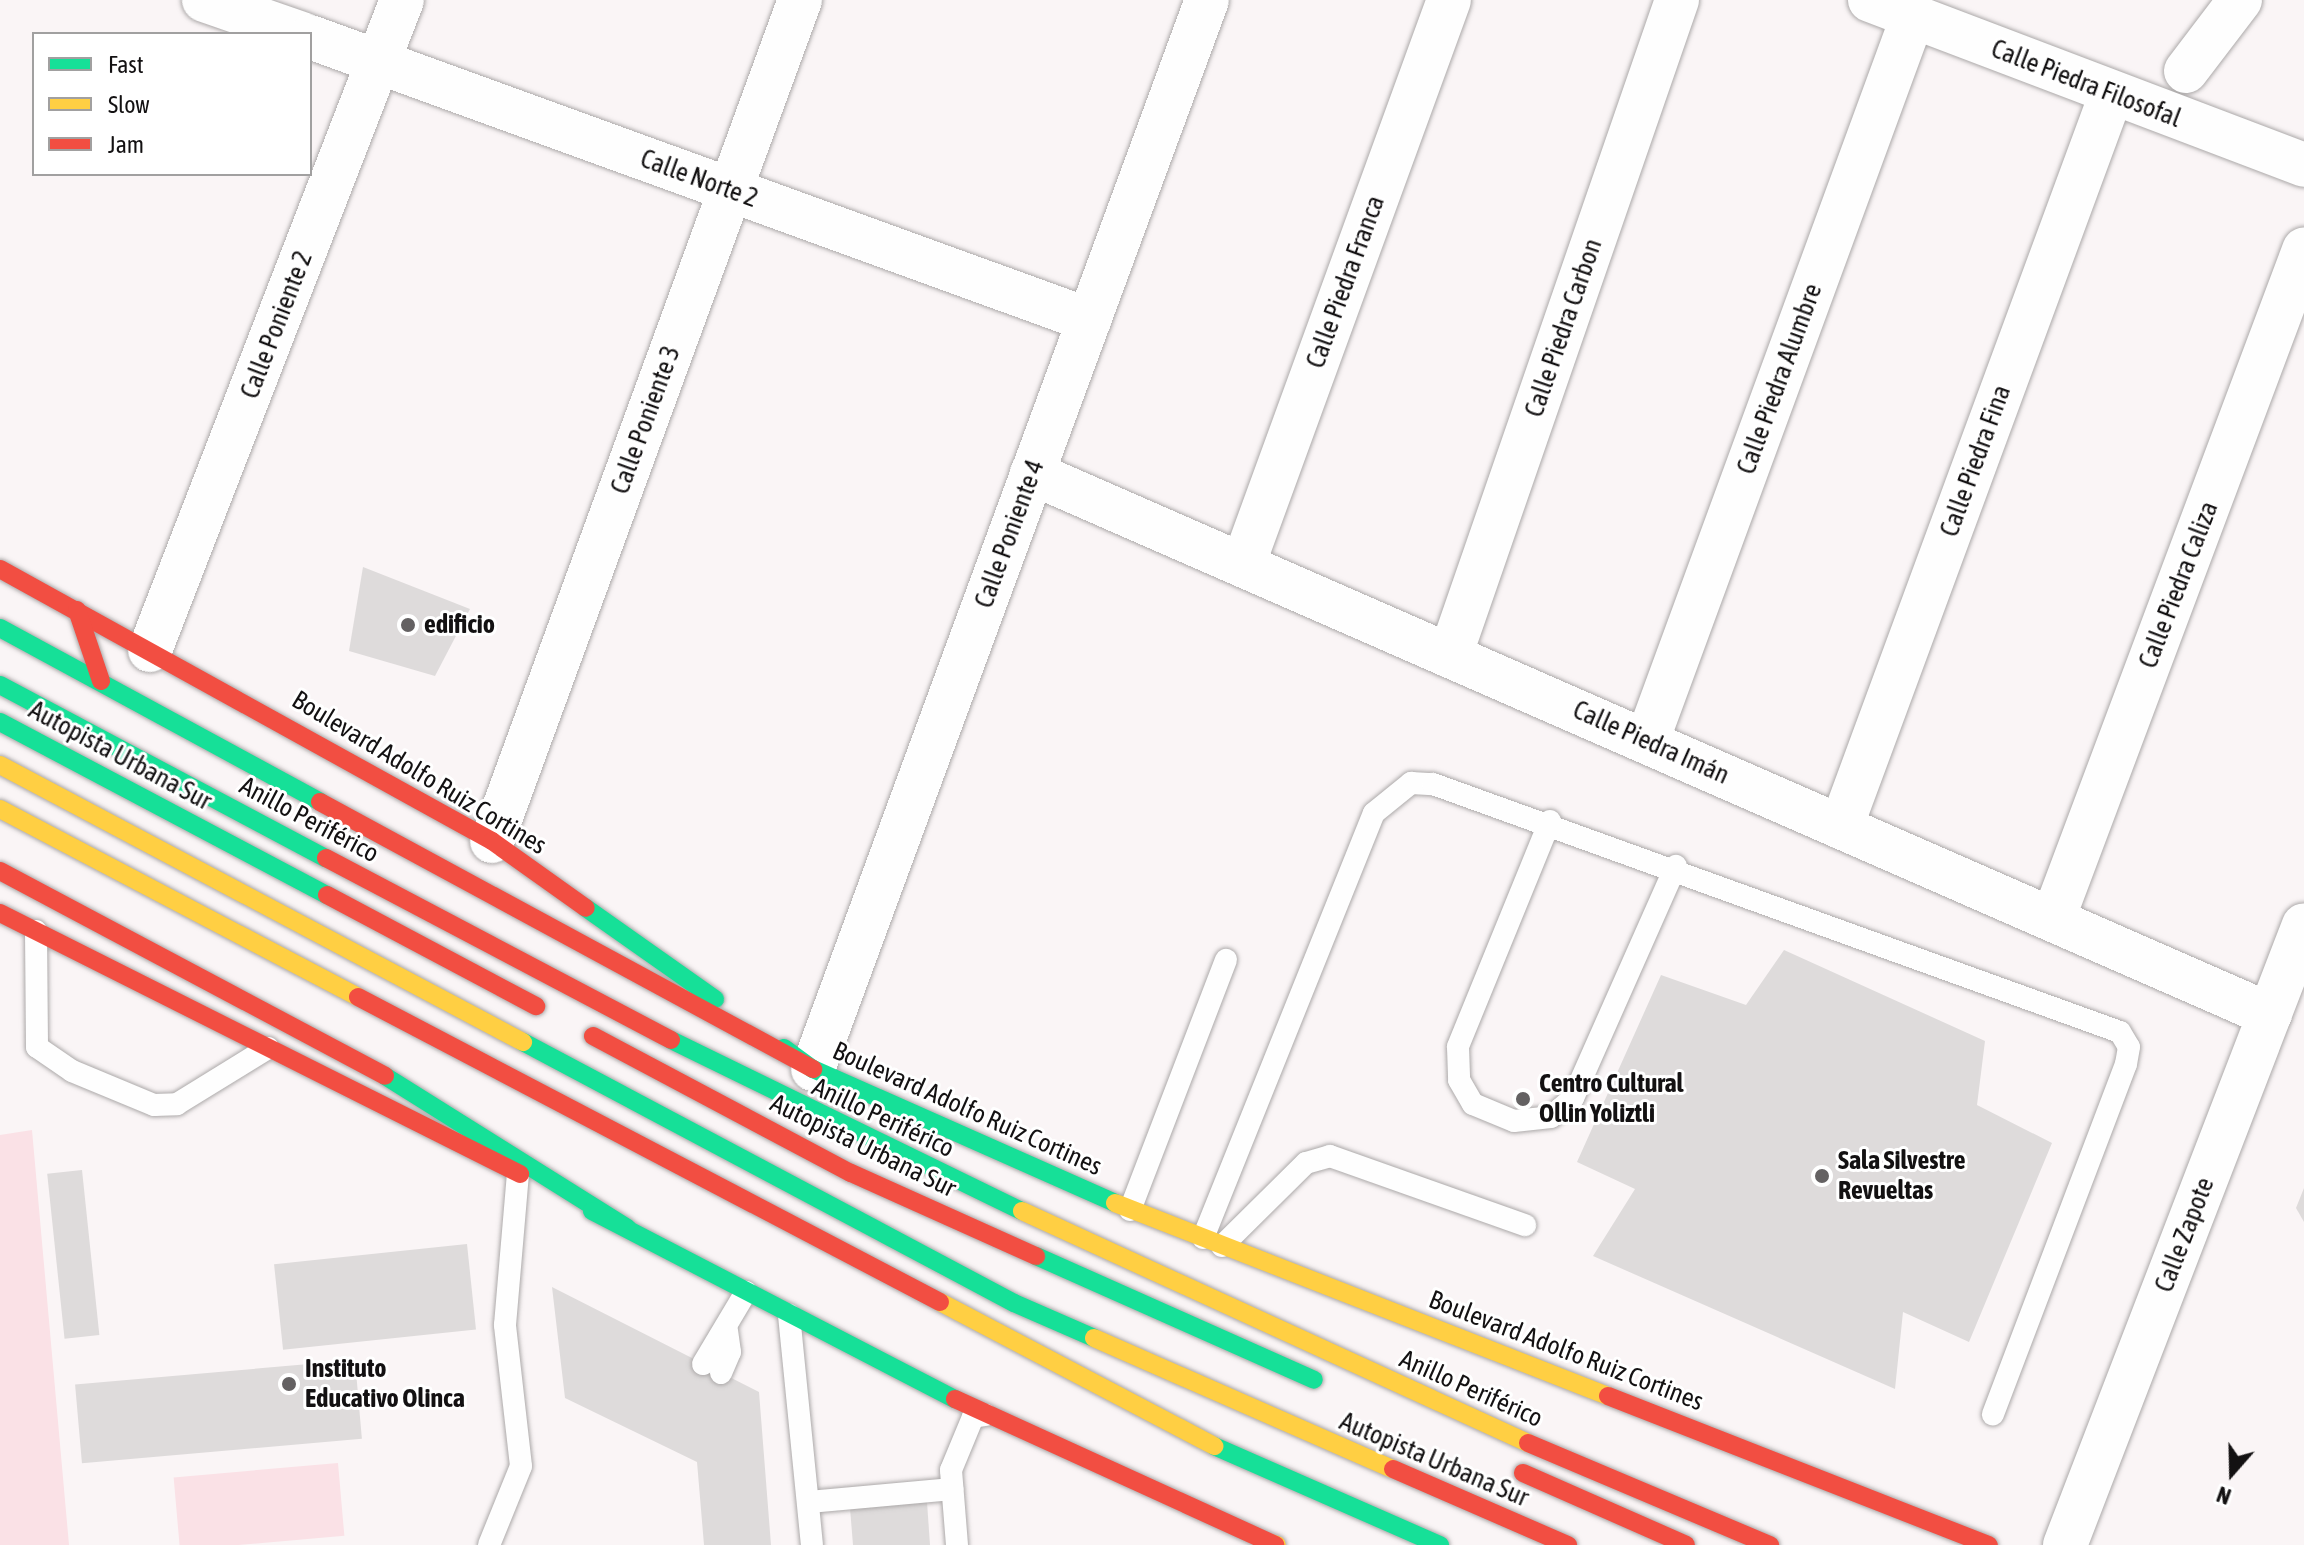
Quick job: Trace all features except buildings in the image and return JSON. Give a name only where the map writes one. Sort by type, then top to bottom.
[{"type":"main road","name":"Boulevard Adolfo Ruiz Cortines","points":[[0,569],[492,841],[804,1087],[1213,1242],[1989,1545]]},
{"type":"main road","points":[[77,610],[101,681]]},
{"type":"main road","points":[[0,628],[453,871],[804,1087]]},
{"type":"main road","name":"Anillo Periférico","points":[[0,685],[1441,1406],[1770,1545]]},
{"type":"main road","name":"Autopista Urbana Sur","points":[[0,722],[550,1014]]},
{"type":"main road","name":"Autopista Urbana Sur","points":[[0,765],[1014,1303],[1568,1545]]},
{"type":"main road","points":[[0,809],[1263,1472],[1440,1545]]},
{"type":"main road","points":[[0,871],[450,1110],[627,1228]]},
{"type":"main road","points":[[453,871],[804,1087]]},
{"type":"main road","points":[[0,913],[627,1228],[789,1315],[987,1415],[1274,1544]]},
{"type":"main road","name":"Autopista Urbana Sur","points":[[578,1029],[851,1173],[1340,1391]]},
{"type":"main road","name":"Autopista Urbana Sur","points":[[1498,1462],[1686,1545]]},
{"type":"street","points":[[204,0],[296,32]]},
{"type":"street","name":"Calle Poniente 2","points":[[150,650],[402,0]]},
{"type":"street","name":"Calle Poniente 3","points":[[492,841],[800,0]]},
{"type":"street","name":"Calle Poniente 4","points":[[804,1087],[1207,0]]},
{"type":"street","name":"Calle Piedra Franca","points":[[1243,565],[1449,0]]},
{"type":"street","name":"Calle Piedra Carbon","points":[[1450,656],[1677,0]]},
{"type":"street","name":"Calle Piedra Filosofal","points":[[1870,0],[2111,95],[2304,165]]},
{"type":"street","points":[[2186,71],[2240,0]]},
{"type":"street","name":"Calle Piedra Alumbre","points":[[1647,741],[1913,16]]},
{"type":"street","name":"Calle Norte 2","points":[[312,38],[1089,320]]},
{"type":"street","name":"Calle Piedra Fina","points":[[1841,827],[2111,95]]},
{"type":"street","name":"Calle Piedra Caliza","points":[[2053,919],[2304,250]]},
{"type":"street","name":"Calle Piedra Imán","points":[[1032,473],[2270,1015]]},
{"type":"street","name":"Calle Zapote","points":[[2065,1545],[2304,925]]},
{"type":"lane","points":[[1213,1242],[1374,813],[1411,783],[1550,821],[2104,1021],[2129,1047],[1993,1415]]},
{"type":"lane","points":[[1550,821],[1458,1047],[1459,1080],[1473,1104],[1514,1121],[1551,1117],[1573,1098],[1676,866]]},
{"type":"lane","points":[[36,931],[37,1047],[72,1071],[154,1105],[177,1104],[268,1048]]},
{"type":"lane","points":[[1130,1210],[1226,960]]},
{"type":"lane","points":[[1213,1242],[1286,1179],[1330,1156],[1525,1225]]},
{"type":"lane","points":[[489,1545],[521,1466],[505,1325],[518,1173]]},
{"type":"lane","points":[[712,1368],[730,1352],[727,1330],[746,1292]]},
{"type":"lane","points":[[789,1315],[812,1545]]},
{"type":"lane","points":[[957,1545],[953,1494],[960,1439],[973,1417],[987,1415]]},
{"type":"lane","points":[[809,1502],[953,1494]]},
{"type":"lane","points":[[943,1545],[941,1519],[953,1494]]},
{"type":"shaded area","points":[[32,1130],[69,1545],[0,1545],[0,1135]]},
{"type":"shaded area","points":[[338,1463],[344,1536],[238,1545],[180,1545],[174,1477]]},
{"type":"traffic: fast","points":[[0,628],[320,802]]},
{"type":"traffic: fast","points":[[0,685],[326,858]]},
{"type":"traffic: fast","points":[[0,722],[327,895]]},
{"type":"traffic: fast","points":[[586,908],[715,999]]},
{"type":"traffic: fast","points":[[671,1040],[1022,1211]]},
{"type":"traffic: fast","points":[[523,1042],[1014,1303],[1094,1338]]},
{"type":"traffic: fast","points":[[784,1048],[813,1069],[1115,1203]]},
{"type":"traffic: fast","points":[[385,1076],[627,1228]]},
{"type":"traffic: fast","points":[[592,1211],[955,1399]]},
{"type":"traffic: fast","points":[[1036,1256],[1314,1380]]},
{"type":"traffic: fast","points":[[1214,1446],[1440,1545]]},
{"type":"traffic: slow","points":[[0,765],[523,1042]]},
{"type":"traffic: slow","points":[[0,809],[358,997]]},
{"type":"traffic: slow","points":[[1115,1203],[1608,1396]]},
{"type":"traffic: slow","points":[[1022,1211],[1528,1443]]},
{"type":"traffic: slow","points":[[940,1302],[1214,1446]]},
{"type":"traffic: slow","points":[[1094,1338],[1393,1469]]},
{"type":"traffic: slow","points":[[1270,1543],[1277,1545]]},
{"type":"traffic: jam","points":[[0,569],[492,841],[586,908]]},
{"type":"traffic: jam","points":[[77,610],[101,681]]},
{"type":"traffic: jam","points":[[320,802],[813,1069]]},
{"type":"traffic: jam","points":[[326,858],[671,1040]]},
{"type":"traffic: jam","points":[[0,871],[385,1076]]},
{"type":"traffic: jam","points":[[327,895],[536,1006]]},
{"type":"traffic: jam","points":[[0,913],[520,1174]]},
{"type":"traffic: jam","points":[[358,997],[940,1302]]},
{"type":"traffic: jam","points":[[593,1036],[851,1173],[1036,1256]]},
{"type":"traffic: jam","points":[[1608,1396],[1989,1545]]},
{"type":"traffic: jam","points":[[955,1399],[1275,1545]]},
{"type":"traffic: jam","points":[[1528,1443],[1770,1545]]},
{"type":"traffic: jam","points":[[1393,1469],[1568,1545]]},
{"type":"traffic: jam","points":[[1523,1473],[1686,1545]]},
{"type":"place","name":"edificio","points":[[408,625]]},
{"type":"place","name":"Centro Cultural Ollin Yoliztli","points":[[1523,1099]]},
{"type":"place","name":"Sala Silvestre Revueltas","points":[[1822,1176]]},
{"type":"place","name":"Instituto Educativo Olinca","points":[[289,1384]]}]
